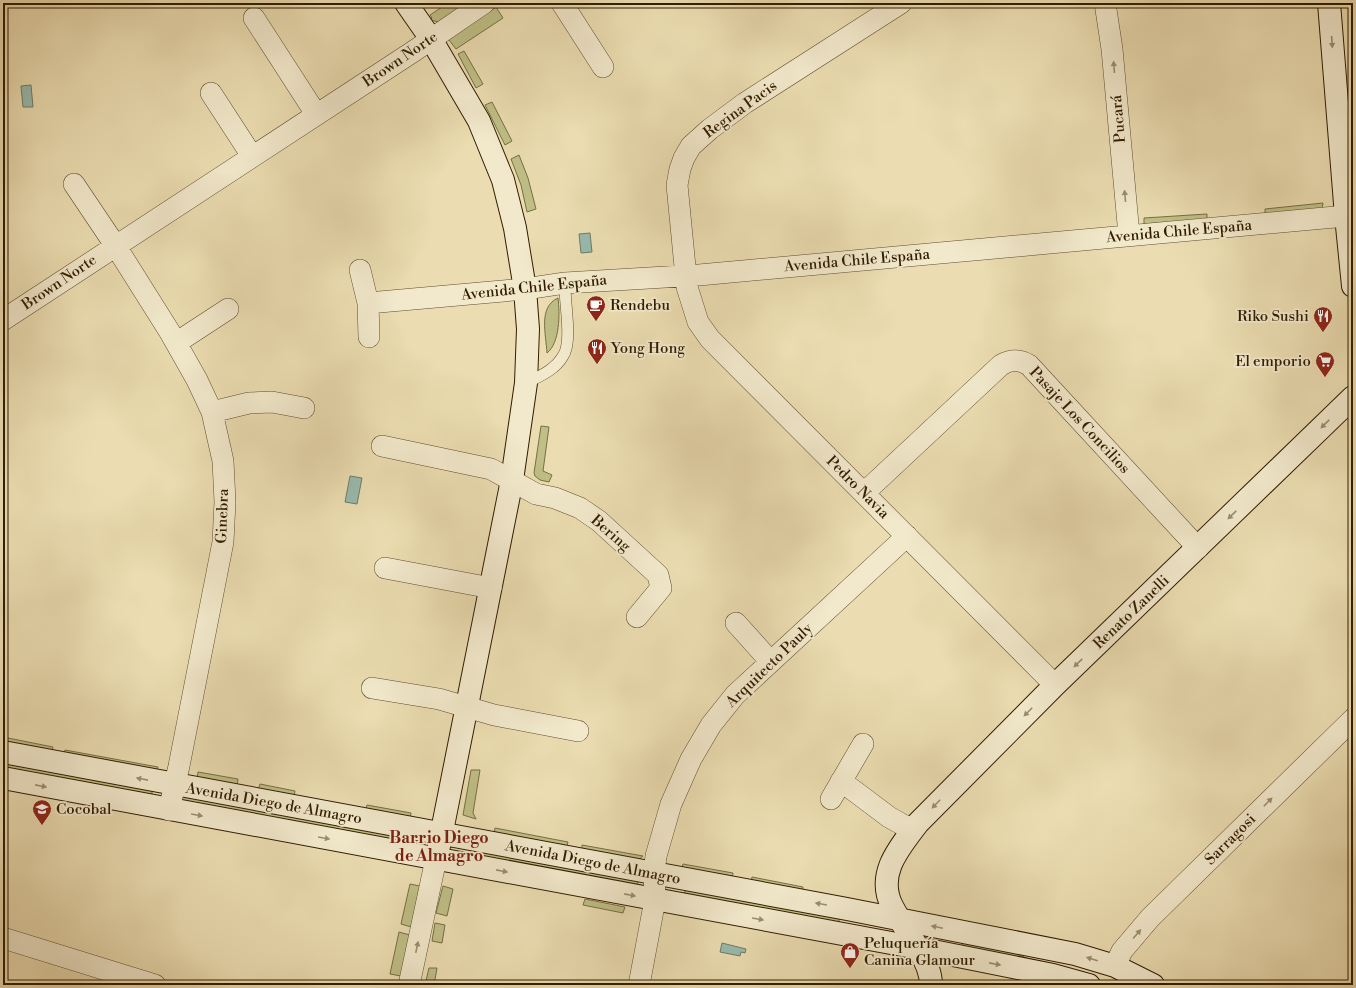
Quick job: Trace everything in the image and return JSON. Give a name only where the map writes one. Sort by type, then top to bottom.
[{"type":"street","points":[[392,3],[426,42]]},
{"type":"street","points":[[406,3],[426,42],[478,121],[503,180],[515,228],[523,278],[528,329],[526,383],[512,480],[442,833],[409,985]]},
{"type":"street","name":"Brown Norte","points":[[3,320],[484,3]]},
{"type":"street","points":[[562,3],[603,67]]},
{"type":"street","name":"Regina Pacis","points":[[684,275],[677,185],[680,168],[691,146],[710,128],[745,103],[901,3]]},
{"type":"street","name":"Pucará","points":[[1104,3],[1112,50],[1129,235]]},
{"type":"street","points":[[1330,3],[1346,216],[1353,286]]},
{"type":"street","points":[[254,18],[316,114]]},
{"type":"street","points":[[211,93],[252,156]]},
{"type":"street","points":[[74,184],[115,245]]},
{"type":"street","name":"Avenida Chile España","points":[[368,303],[523,278],[565,283],[684,275],[1346,216]]},
{"type":"street","name":"Ginebra","points":[[115,245],[176,343],[212,412],[223,461],[225,502],[223,542],[169,810]]},
{"type":"street","points":[[360,270],[368,303],[369,337]]},
{"type":"street","name":"Pedro Navia","points":[[684,275],[692,308],[698,322],[710,339],[1056,685]]},
{"type":"street","points":[[176,343],[228,309]]},
{"type":"street","name":"Pasaje Los Concilios","points":[[864,493],[1001,365],[1006,362],[1018,360],[1029,365],[1198,548]]},
{"type":"street","name":"Renato Zanelli","points":[[854,910],[864,908],[871,904],[885,883],[892,862],[912,830],[965,774],[1353,397]]},
{"type":"street","points":[[212,412],[248,403],[264,402],[304,408]]},
{"type":"street","points":[[382,446],[491,469],[512,480]]},
{"type":"street","name":"Bering","points":[[512,480],[536,494],[580,508],[599,521],[658,575],[661,588],[637,617]]},
{"type":"street","name":"Arquitecto Pauly","points":[[638,985],[655,900],[654,873],[656,856],[671,804],[691,759],[712,725],[735,695],[770,661],[907,536]]},
{"type":"street","points":[[385,568],[491,588]]},
{"type":"street","points":[[736,623],[770,661]]},
{"type":"street","points":[[372,688],[439,699],[494,715],[578,731]]},
{"type":"street","name":"Sarragosi","points":[[1115,966],[1122,951],[1150,918],[1353,719]]},
{"type":"street","points":[[831,799],[863,744]]},
{"type":"street","name":"Avenida Diego de Almagro","points":[[3,752],[854,910],[1074,954],[1115,966],[1153,985]]},
{"type":"street","name":"Avenida Diego de Almagro","points":[[3,778],[918,948],[1053,975],[1089,985]]},
{"type":"street","points":[[841,781],[888,816],[912,830]]},
{"type":"street","points":[[885,883],[890,902],[918,948],[928,968],[931,985]]},
{"type":"street","points":[[3,938],[155,985]]},
{"type":"lane","points":[[526,383],[547,373],[564,356],[567,339],[565,283]]},
{"type":"green space","points":[[448,3],[458,3],[462,8],[440,22],[430,20],[432,18],[430,15]]},
{"type":"green space","points":[[496,7],[503,18],[456,49],[449,40]]},
{"type":"green space","points":[[464,51],[483,84],[476,88],[458,54]]},
{"type":"green space","points":[[492,102],[512,141],[505,145],[485,105]]},
{"type":"green space","points":[[519,155],[528,178],[536,209],[527,212],[521,185],[511,159]]},
{"type":"green space","points":[[1323,203],[1322,210],[1265,215],[1265,209]]},
{"type":"green space","points":[[1207,214],[1207,220],[1144,224],[1144,218]]},
{"type":"green space","points":[[558,298],[559,319],[557,335],[547,353],[545,314],[552,302]]},
{"type":"green space","points":[[541,426],[549,427],[543,471],[552,475],[549,482],[540,480],[534,473]]},
{"type":"green space","points":[[3,737],[53,747],[52,751],[3,742]]},
{"type":"green space","points":[[65,750],[158,767],[157,772],[64,753]]},
{"type":"green space","points":[[3,758],[147,788],[152,791],[152,795],[3,770]]},
{"type":"green space","points":[[471,770],[480,770],[473,813],[476,819],[463,815]]},
{"type":"green space","points":[[198,772],[238,779],[237,786],[197,779]]},
{"type":"green space","points":[[260,784],[295,791],[294,797],[258,790]]},
{"type":"green space","points":[[184,794],[408,836],[410,843],[181,800]]},
{"type":"green space","points":[[367,805],[411,813],[410,819],[365,811]]},
{"type":"green space","points":[[495,828],[568,842],[566,849],[494,834]]},
{"type":"green space","points":[[582,845],[643,856],[638,860],[582,851]]},
{"type":"green space","points":[[474,847],[635,880],[638,882],[636,887],[471,855],[470,850]]},
{"type":"green space","points":[[683,864],[733,873],[732,880],[681,870]]},
{"type":"green space","points":[[752,877],[803,887],[803,893],[751,882]]},
{"type":"green space","points":[[410,884],[420,886],[411,927],[401,924]]},
{"type":"green space","points":[[443,886],[453,889],[447,916],[436,913]]},
{"type":"green space","points":[[689,889],[839,918],[839,927],[684,896],[685,891]]},
{"type":"green space","points":[[585,899],[625,907],[623,913],[583,905]]},
{"type":"green space","points":[[435,923],[445,925],[442,943],[432,941]]},
{"type":"green space","points":[[399,932],[410,935],[401,976],[390,974]]},
{"type":"green space","points":[[961,941],[1015,953],[1033,961],[965,952]]},
{"type":"green space","points":[[429,968],[437,968],[434,985],[425,985]]},
{"type":"water","points":[[31,85],[33,107],[23,107],[21,86]]},
{"type":"water","points":[[590,233],[592,252],[581,253],[579,234]]},
{"type":"water","points":[[350,476],[362,478],[357,504],[345,502]]},
{"type":"water","points":[[722,943],[746,949],[745,953],[741,952],[740,956],[720,952]]},
{"type":"place","name":"Rendebu","points":[[596,322]]},
{"type":"place","name":"Riko Sushi","points":[[1323,333]]},
{"type":"place","name":"Yong Hong","points":[[597,365]]},
{"type":"place","name":"El emporio","points":[[1325,378]]},
{"type":"place","name":"Cocobal","points":[[42,826]]},
{"type":"place","name":"Peluquería Canina Glamour","points":[[850,969]]},
{"type":"district","name":"Barrio Diego de Almagro","points":[[439,846]]}]
